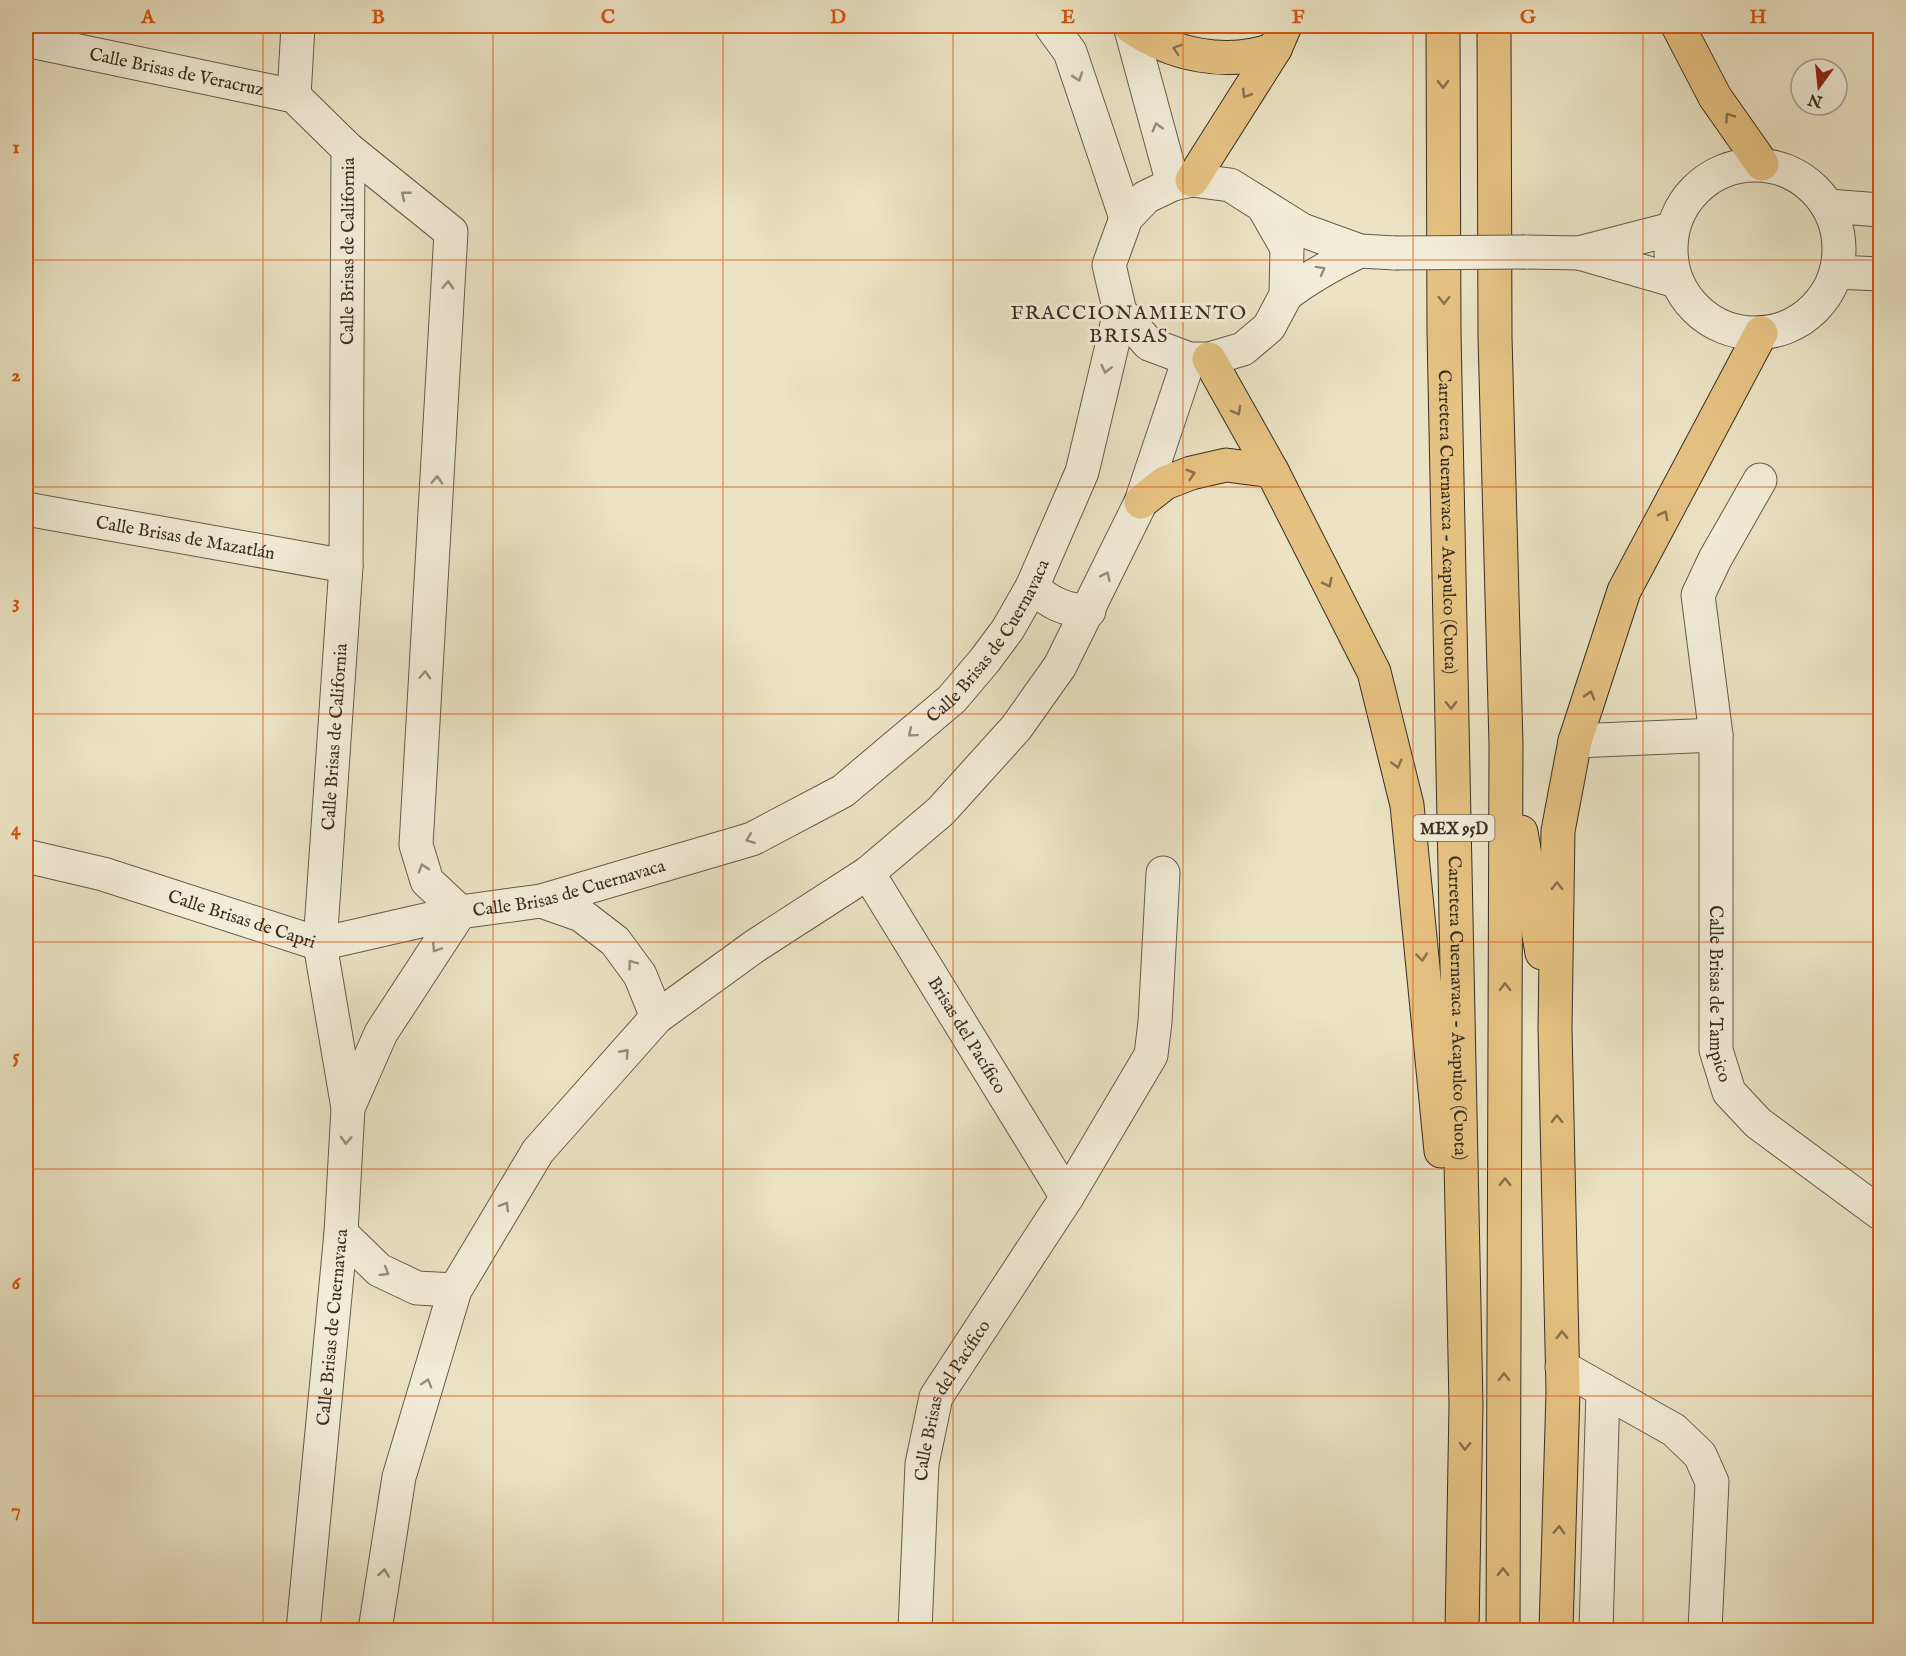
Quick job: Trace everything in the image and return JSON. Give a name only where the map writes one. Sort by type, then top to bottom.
[{"type":"highway","points":[[1130,26],[1148,38],[1193,54],[1240,56],[1264,53],[1280,37]]},
{"type":"highway","name":"Carretera Cuernavaca - Acapulco (Cuota)","points":[[1443,26],[1444,332],[1466,1405],[1462,1630]]},
{"type":"highway","name":"MEX 95D","points":[[1494,26],[1495,337],[1506,744],[1503,1630]]},
{"type":"highway","points":[[1678,26],[1715,97],[1762,164]]},
{"type":"highway","points":[[1182,182],[1280,37]]},
{"type":"highway","points":[[1556,1630],[1562,1367],[1555,1028],[1558,831],[1575,741],[1624,591],[1761,333]]},
{"type":"highway","points":[[1199,359],[1272,471],[1374,672],[1407,805],[1466,1405]]},
{"type":"highway","points":[[1142,502],[1165,483],[1191,473],[1226,465],[1272,471]]},
{"type":"highway","points":[[1506,744],[1555,1028]]},
{"type":"street","points":[[298,26],[294,96],[348,149]]},
{"type":"street","points":[[1051,26],[1070,52],[1126,218]]},
{"type":"street","points":[[1130,26],[1182,182]]},
{"type":"street","name":"Calle Brisas de Veracruz","points":[[26,40],[294,96]]},
{"type":"street","name":"Calle Brisas de California","points":[[348,149],[346,566],[320,944],[348,1108]]},
{"type":"street","name":"Calle Brisas de California","points":[[348,149],[451,232],[416,844],[427,881],[460,912]]},
{"type":"street","points":[[1762,164],[1800,177],[1828,206],[1839,238],[1836,272],[1821,302],[1794,324],[1761,333],[1726,328],[1695,310],[1676,281],[1672,229],[1690,193],[1723,170],[1762,164]]},
{"type":"street","points":[[1360,251],[1323,268],[1286,296],[1269,327],[1243,349],[1199,359],[1149,344],[1120,312],[1109,265],[1126,218],[1146,197],[1182,182],[1230,185],[1302,230],[1360,251],[1579,253],[1676,281]]},
{"type":"street","points":[[1263,206],[1287,248],[1286,296]]},
{"type":"street","points":[[1828,206],[1881,210]]},
{"type":"street","points":[[1579,253],[1672,229]]},
{"type":"street","points":[[1836,272],[1881,274]]},
{"type":"street","name":"Calle Brisas de Cuernavaca","points":[[303,1630],[341,1233],[348,1108],[381,1033],[460,912],[541,900],[753,839],[843,791],[952,699],[1008,629],[1032,587],[1082,472],[1120,312]]},
{"type":"street","points":[[375,1630],[399,1477],[455,1290],[538,1151],[657,1017],[756,946],[868,873],[941,812],[1016,728],[1060,666],[1089,611],[1142,502],[1199,359]]},
{"type":"street","name":"Calle Brisas de Tampico","points":[[1760,480],[1698,594],[1716,735],[1716,1050],[1729,1092],[1758,1123],[1881,1213]]},
{"type":"street","name":"Calle Brisas de Mazatlán","points":[[26,509],[346,566]]},
{"type":"street","points":[[1032,587],[1046,599],[1062,607],[1089,611]]},
{"type":"street","points":[[1575,741],[1716,735]]},
{"type":"street","name":"Calle Brisas de Capri","points":[[26,856],[103,874],[320,944],[460,912]]},
{"type":"street","name":"Brisas del Pacífico","points":[[868,873],[1067,1197]]},
{"type":"street","name":"Calle Brisas del Pacífico","points":[[915,1630],[922,1464],[936,1397],[1067,1197],[1151,1055],[1155,1022],[1163,873]]},
{"type":"street","points":[[541,900],[581,915],[615,941],[640,975],[657,1017]]},
{"type":"street","points":[[341,1233],[379,1270],[417,1288],[455,1290]]},
{"type":"street","points":[[1562,1367],[1674,1430],[1700,1455],[1712,1482],[1705,1630]]},
{"type":"street","points":[[1596,1630],[1603,1390]]},
{"type":"district","name":"FRACCIONAMIENTO BRISAS","points":[[1129,324]]}]
